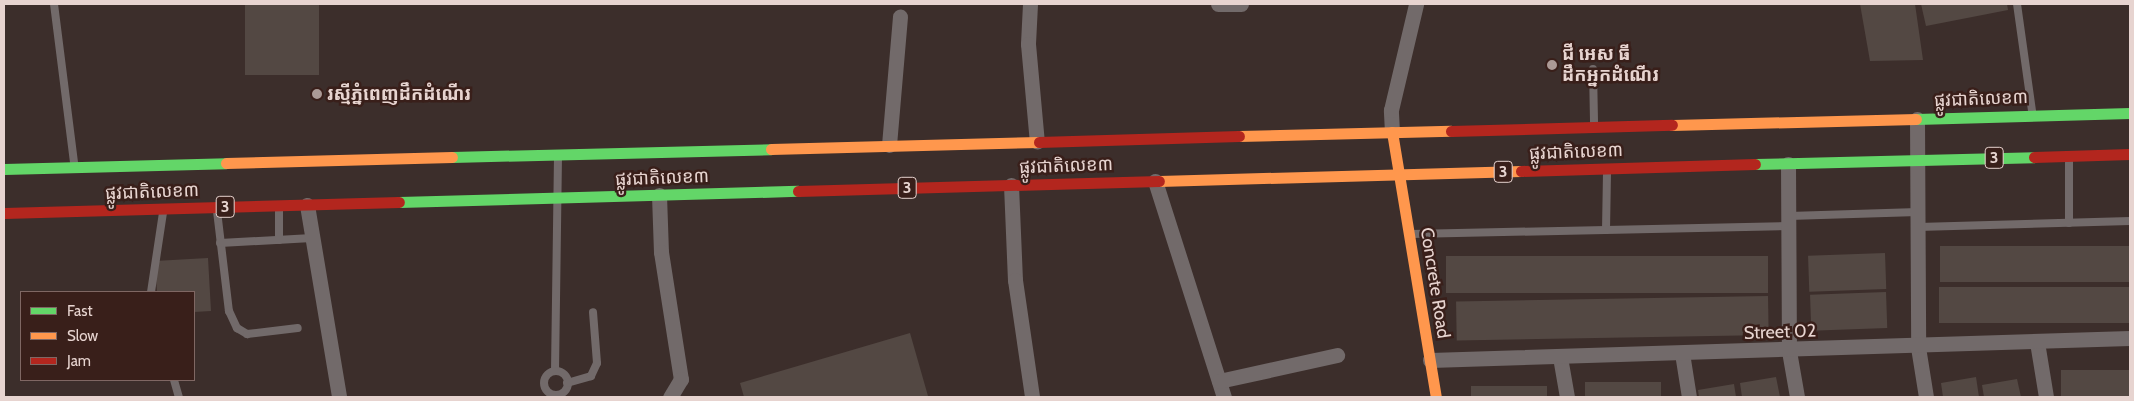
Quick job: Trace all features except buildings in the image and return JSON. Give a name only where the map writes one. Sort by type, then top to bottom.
[{"type":"main road","name":"ផ្លូវជាតិលេខ៣","points":[[4,169],[2130,113]]},
{"type":"main road","name":"Concrete Road","points":[[1392,132],[1436,397]]},
{"type":"main road","name":"ផ្លូវជាតិលេខ៣","points":[[4,213],[2130,154]]},
{"type":"street","points":[[1030,4],[1028,44],[1037,142]]},
{"type":"street","points":[[1218,4],[1241,4]]},
{"type":"street","points":[[1392,132],[1391,110],[1416,4]]},
{"type":"street","points":[[888,145],[900,16]]},
{"type":"street","points":[[1917,119],[1919,160],[1918,347],[1926,397]]},
{"type":"street","points":[[1788,164],[1789,350],[1797,397]]},
{"type":"street","points":[[1155,181],[1224,397]]},
{"type":"street","points":[[1011,186],[1015,280],[1032,397]]},
{"type":"street","points":[[658,195],[661,252],[681,379],[670,397]]},
{"type":"street","points":[[306,205],[339,397]]},
{"type":"street","name":"Street 02","points":[[1430,360],[1918,347],[2130,338]]},
{"type":"street","points":[[2037,342],[2046,397]]},
{"type":"street","points":[[1682,353],[1689,397]]},
{"type":"street","points":[[1219,381],[1337,355]]},
{"type":"street","points":[[1560,357],[1567,397]]},
{"type":"lane","points":[[54,4],[74,167]]},
{"type":"lane","points":[[2017,4],[2032,116]]},
{"type":"lane","points":[[1593,69],[1594,127]]},
{"type":"lane","points":[[558,154],[559,198],[555,371],[544,380],[550,395],[562,393],[568,383],[590,376],[597,363],[593,312]]},
{"type":"lane","points":[[2069,156],[2069,223]]},
{"type":"lane","points":[[1606,230],[1607,169]]},
{"type":"lane","points":[[279,206],[280,240]]},
{"type":"lane","points":[[217,208],[229,311],[237,328],[247,334],[298,328]]},
{"type":"lane","points":[[151,291],[151,270],[165,209]]},
{"type":"lane","points":[[1409,234],[1606,230],[1789,221],[1918,220],[2069,223],[2130,221]]},
{"type":"lane","points":[[220,243],[312,238]]},
{"type":"lane","points":[[555,371],[564,374],[568,383]]},
{"type":"lane","points":[[174,381],[178,397]]},
{"type":"traffic: fast","points":[[1916,119],[2130,113]]},
{"type":"traffic: fast","points":[[452,157],[771,149]]},
{"type":"traffic: fast","points":[[1755,164],[2034,157]]},
{"type":"traffic: fast","points":[[4,169],[226,163]]},
{"type":"traffic: fast","points":[[399,202],[798,191]]},
{"type":"traffic: slow","points":[[1672,125],[1916,119]]},
{"type":"traffic: slow","points":[[1239,136],[1451,131]]},
{"type":"traffic: slow","points":[[1392,132],[1436,397]]},
{"type":"traffic: slow","points":[[771,149],[1039,142]]},
{"type":"traffic: slow","points":[[226,163],[452,157]]},
{"type":"traffic: slow","points":[[1159,181],[1521,171]]},
{"type":"traffic: jam","points":[[1451,131],[1672,125]]},
{"type":"traffic: jam","points":[[1039,142],[1239,136]]},
{"type":"traffic: jam","points":[[2034,157],[2130,154]]},
{"type":"traffic: jam","points":[[1521,171],[1755,164]]},
{"type":"traffic: jam","points":[[798,191],[1159,181]]},
{"type":"traffic: jam","points":[[4,213],[399,202]]},
{"type":"place","name":"ជី អេស ធី ដឹកអ្នកដំណើរ","points":[[1552,65]]},
{"type":"place","name":"រស្មីភ្នំពេញដឹកដំណើរ","points":[[317,94]]}]
